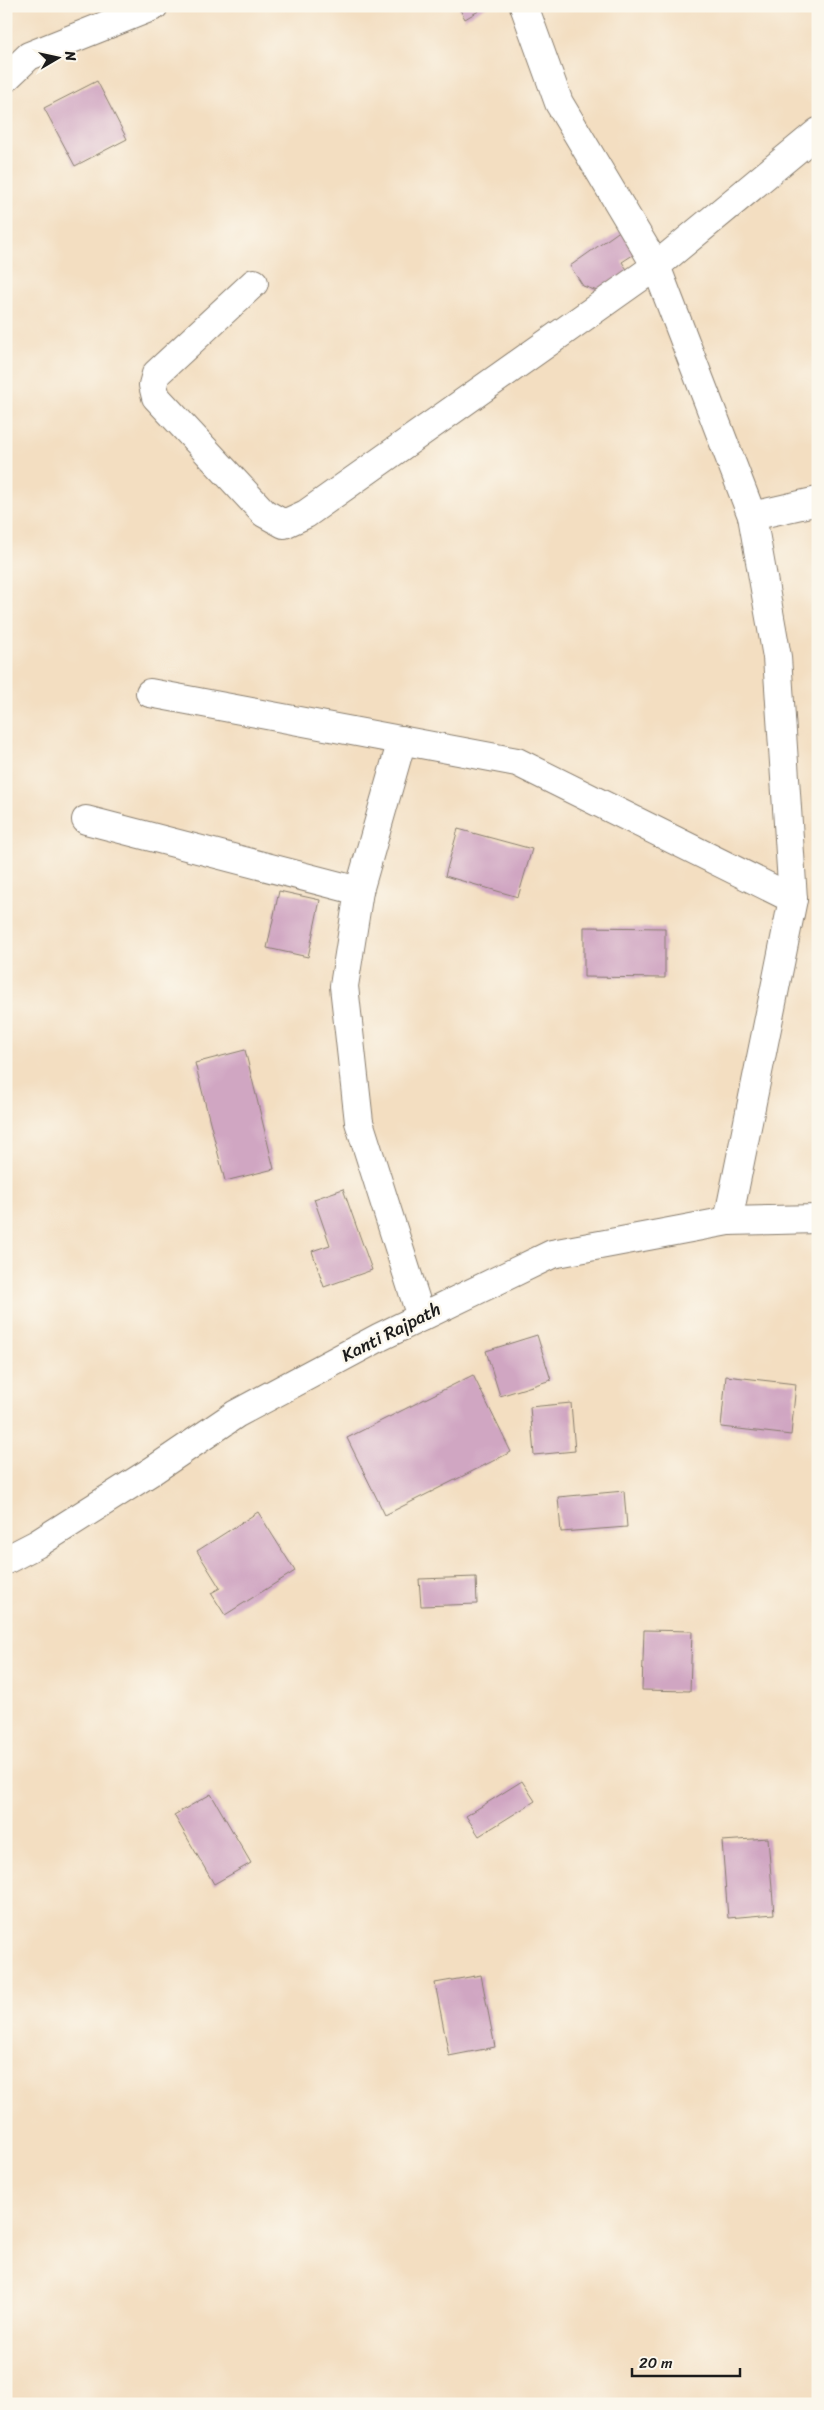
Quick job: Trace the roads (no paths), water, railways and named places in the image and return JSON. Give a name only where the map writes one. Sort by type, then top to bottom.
[{"type":"street","points":[[6,78],[29,56],[154,6]]},
{"type":"street","points":[[524,6],[559,103],[656,266],[752,516],[777,657],[793,899],[728,1221]]},
{"type":"street","points":[[254,283],[156,374],[153,385],[156,398],[264,513],[284,524],[306,514],[656,266],[818,132]]},
{"type":"street","points":[[752,516],[818,501]]},
{"type":"street","points":[[150,692],[516,762],[793,899]]},
{"type":"street","points":[[402,740],[359,891],[344,986],[359,1122],[421,1317]]},
{"type":"street","points":[[86,820],[359,891]]},
{"type":"street","name":"Kanti Rajpath","points":[[6,1560],[37,1544],[152,1471],[236,1414],[421,1317],[552,1254],[728,1221],[818,1218]]}]
